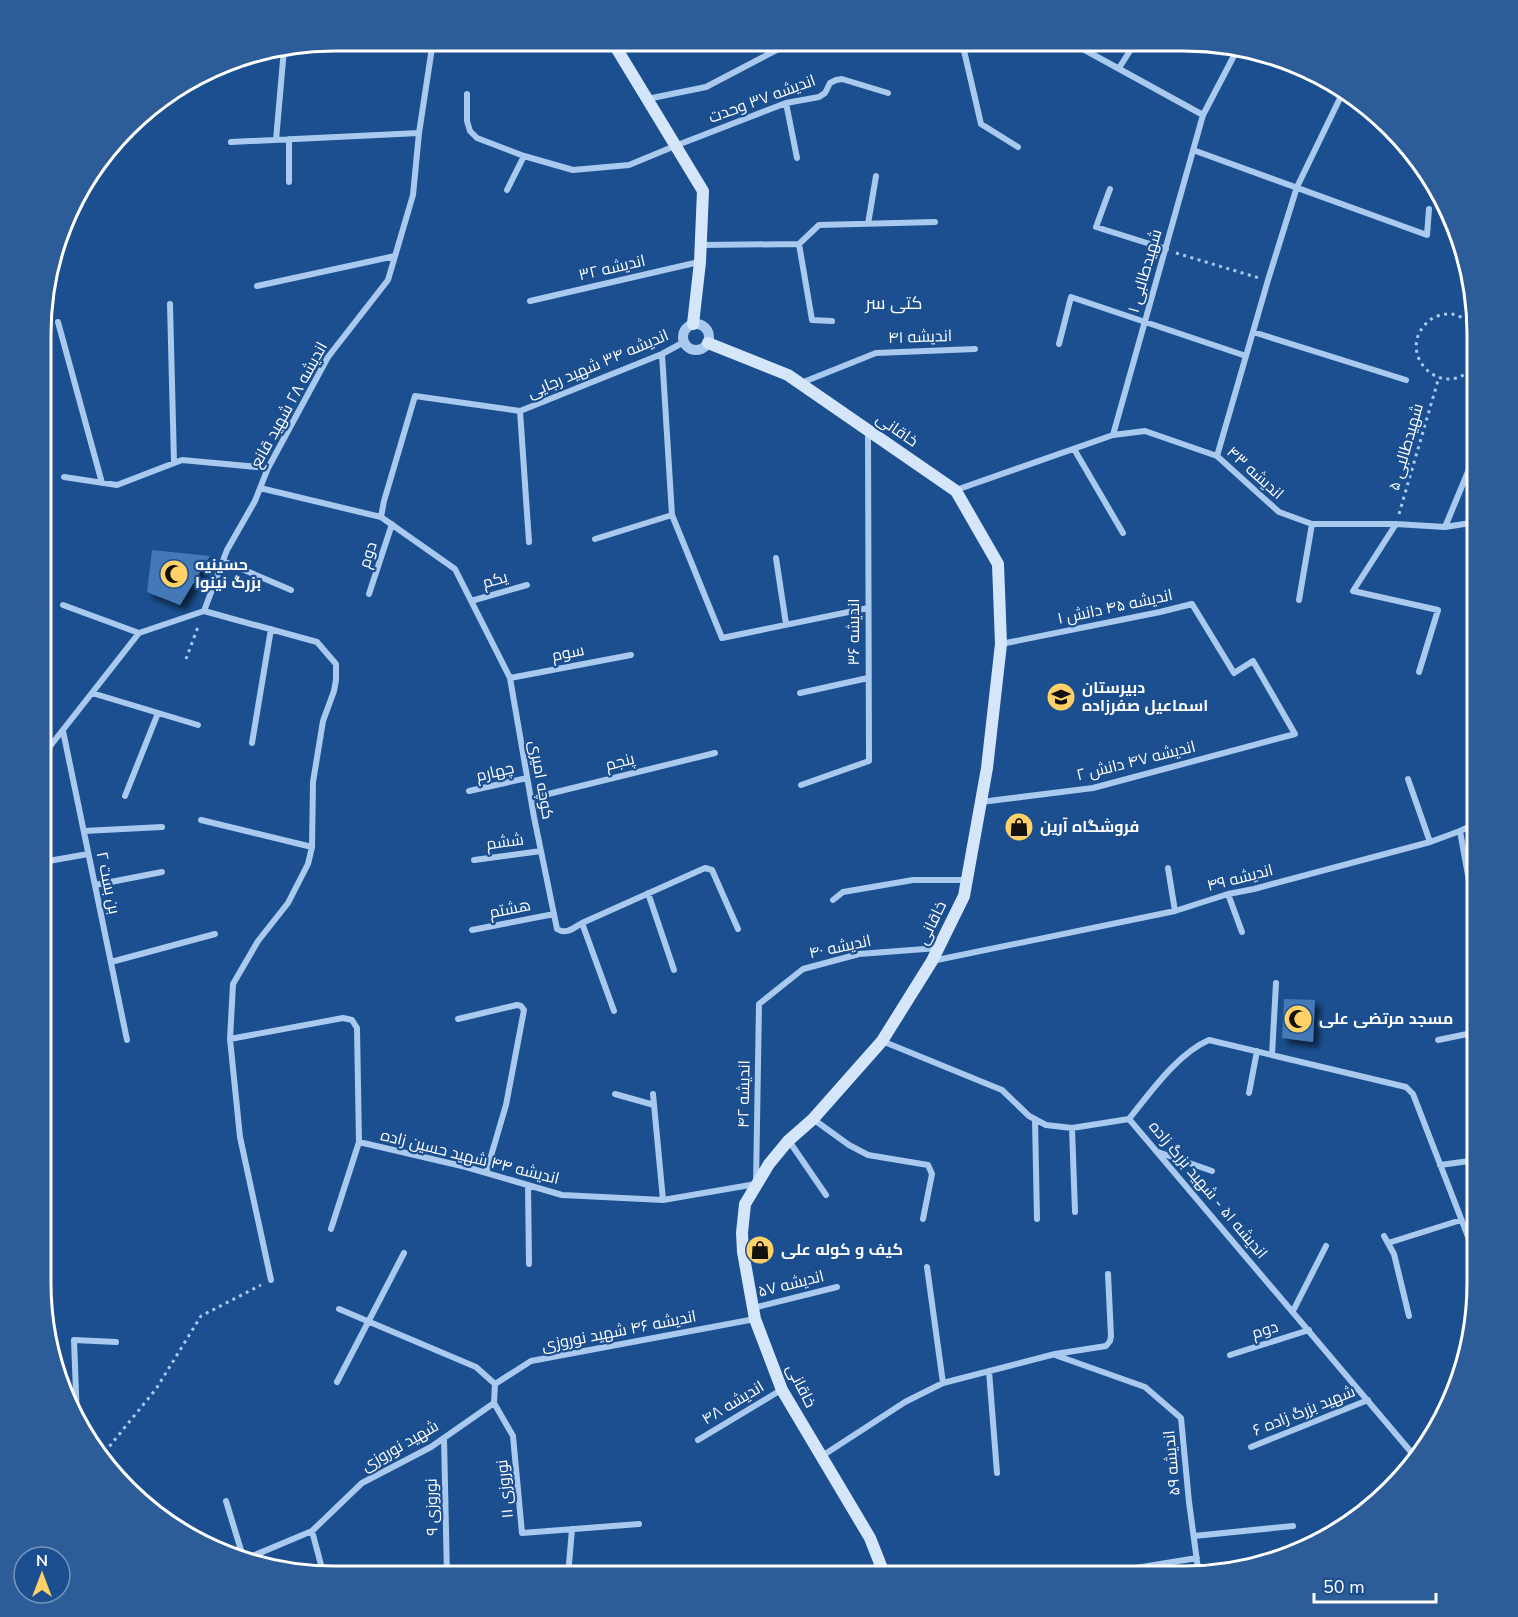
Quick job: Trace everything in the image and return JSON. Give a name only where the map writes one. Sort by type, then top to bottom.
[{"type":"main road","points":[[618,51],[702,191],[700,262],[693,324]]},
{"type":"main road","name":"خاقانی","points":[[708,343],[788,375],[956,491],[998,564],[1001,644],[987,768],[964,896],[932,961],[882,1041],[813,1119],[788,1141],[769,1164],[745,1204],[743,1252],[753,1313],[782,1390],[870,1538],[881,1566]]},
{"type":"street","name":"اندیشه ۲۸ شهید قانع","points":[[204,611],[227,550],[255,501],[268,468],[328,357],[388,280],[413,195],[418,133],[431,51]]},
{"type":"street","points":[[647,99],[706,87],[775,51]]},
{"type":"street","points":[[964,51],[981,124],[1018,147]]},
{"type":"street","points":[[1087,51],[1203,115]]},
{"type":"street","points":[[1119,68],[1130,51]]},
{"type":"street","points":[[276,140],[283,55]]},
{"type":"street","name":"شهیدطالبی ۱","points":[[1113,435],[1203,115],[1234,55]]},
{"type":"street","name":"اندیشه ۳۷ وحدت","points":[[467,94],[467,121],[470,131],[477,138],[524,156],[573,170],[628,165],[786,103],[819,97],[825,93],[830,83],[836,80],[842,79],[888,93]]},
{"type":"street","points":[[1217,456],[1297,188],[1341,99]]},
{"type":"street","points":[[786,103],[797,158]]},
{"type":"street","points":[[231,142],[418,133]]},
{"type":"street","points":[[289,139],[289,182]]},
{"type":"street","points":[[1193,150],[1427,234],[1429,209]]},
{"type":"street","points":[[507,190],[524,156]]},
{"type":"street","points":[[868,224],[876,176]]},
{"type":"street","points":[[1110,189],[1096,227],[1166,249]]},
{"type":"street","points":[[700,245],[799,244],[819,225],[935,222]]},
{"type":"street","points":[[799,244],[812,320],[832,321]]},
{"type":"street","points":[[257,286],[395,256]]},
{"type":"street","name":"اندیشه ۳۲","points":[[530,301],[700,262]]},
{"type":"street","points":[[1059,345],[1071,297],[1246,356]]},
{"type":"street","points":[[170,304],[174,463]]},
{"type":"street","points":[[58,322],[102,483]]},
{"type":"street","points":[[693,324],[707,329],[708,343],[702,349],[695,350],[684,342],[683,334],[693,324]]},
{"type":"street","points":[[1253,332],[1407,380]]},
{"type":"street","name":"اندیشه ۳۴ شهید رجایی","points":[[381,517],[415,396],[520,411],[662,354],[684,342]]},
{"type":"street","name":"اندیشه ۴۱","points":[[801,383],[876,353],[975,349]]},
{"type":"street","points":[[662,354],[672,515],[722,638],[868,608]]},
{"type":"street","points":[[520,411],[529,542]]},
{"type":"street","name":"اندیشه ۳۶","points":[[801,785],[869,761],[868,430]]},
{"type":"street","name":"اندیشه ۴۳","points":[[956,491],[1113,435],[1145,431],[1217,456],[1279,512],[1312,524],[1396,524],[1445,527],[1467,524]]},
{"type":"street","points":[[1074,449],[1123,532]]},
{"type":"street","points":[[64,477],[117,485],[182,460],[268,468]]},
{"type":"street","points":[[1445,527],[1467,474]]},
{"type":"street","points":[[260,488],[381,517]]},
{"type":"street","points":[[595,539],[672,515]]},
{"type":"street","name":"کوچه امیری","points":[[381,517],[455,569],[510,678],[554,914]]},
{"type":"street","name":"دوم","points":[[369,594],[392,524]]},
{"type":"street","points":[[1299,600],[1312,524]]},
{"type":"street","points":[[1396,524],[1353,591],[1438,610],[1419,672]]},
{"type":"street","points":[[776,558],[786,624]]},
{"type":"street","points":[[223,561],[291,590]]},
{"type":"street","name":"یکم","points":[[471,601],[527,585]]},
{"type":"street","name":"اندیشه ۴۵ دانش ۱","points":[[1001,644],[1192,604],[1234,673],[1253,661],[1295,734]]},
{"type":"street","points":[[63,605],[139,633]]},
{"type":"street","points":[[51,746],[139,633],[204,611],[317,642],[336,664],[334,691],[323,721],[313,782],[312,847],[308,864],[288,903],[258,941],[233,984],[230,1039],[240,1137],[271,1280]]},
{"type":"street","points":[[252,743],[271,629]]},
{"type":"street","name":"سوم","points":[[510,678],[631,655]]},
{"type":"street","points":[[800,693],[868,678]]},
{"type":"street","points":[[92,693],[198,725]]},
{"type":"street","points":[[125,796],[158,713]]},
{"type":"street","name":"بن بست ۲","points":[[63,731],[127,1040]]},
{"type":"street","name":"اندیشه ۴۷ دانش ۲","points":[[981,802],[1093,788],[1295,734]]},
{"type":"street","name":"پنجم","points":[[532,798],[715,753]]},
{"type":"street","name":"چهارم","points":[[469,791],[527,778]]},
{"type":"street","points":[[1408,779],[1430,842]]},
{"type":"street","points":[[201,820],[312,847]]},
{"type":"street","points":[[84,831],[162,827]]},
{"type":"street","name":"اندیشه ۴۹","points":[[932,961],[1175,910],[1228,894],[1430,842],[1467,828]]},
{"type":"street","points":[[1460,831],[1467,870]]},
{"type":"street","name":"ششم","points":[[474,860],[541,851]]},
{"type":"street","points":[[51,861],[88,854]]},
{"type":"street","points":[[554,914],[557,929],[567,932],[648,893],[709,868],[712,870],[738,929]]},
{"type":"street","points":[[1168,868],[1175,910]]},
{"type":"street","points":[[95,885],[162,872]]},
{"type":"street","points":[[833,900],[843,892],[913,880],[967,880]]},
{"type":"street","points":[[648,893],[674,970]]},
{"type":"street","points":[[1228,894],[1242,932]]},
{"type":"street","name":"هشتم","points":[[472,930],[554,914]]},
{"type":"street","points":[[582,923],[614,1011]]},
{"type":"street","points":[[111,962],[215,934]]},
{"type":"street","name":"اندیشه ۴۰","points":[[759,1004],[803,969],[859,954],[939,948]]},
{"type":"street","points":[[1272,1054],[1276,983]]},
{"type":"street","name":"اندیشه ۴۲","points":[[756,1184],[759,1004]]},
{"type":"street","points":[[458,1019],[517,1005],[524,1010],[506,1105],[486,1173]]},
{"type":"street","name":"اندیشه ۴۴ شهید حسین زاده","points":[[230,1039],[343,1018],[352,1020],[357,1028],[359,1142],[562,1194],[663,1200],[756,1184]]},
{"type":"street","points":[[1438,1041],[1467,1034]]},
{"type":"street","points":[[1130,1119],[1169,1071],[1200,1044],[1209,1040],[1406,1087],[1413,1094],[1467,1235]]},
{"type":"street","name":"اندیشه ۵۱ - شهید بزرگ زاده","points":[[882,1041],[1002,1090],[1035,1119],[1046,1125],[1072,1128],[1130,1119],[1411,1451]]},
{"type":"street","points":[[1249,1094],[1257,1051]]},
{"type":"street","points":[[615,1094],[654,1105]]},
{"type":"street","points":[[653,1094],[663,1200]]},
{"type":"street","points":[[813,1119],[849,1145],[868,1155],[928,1165],[932,1174],[923,1219]]},
{"type":"street","points":[[1035,1119],[1037,1219]]},
{"type":"street","points":[[1072,1128],[1075,1212]]},
{"type":"street","points":[[788,1141],[826,1194]]},
{"type":"street","points":[[331,1229],[359,1142]]},
{"type":"street","points":[[1158,1152],[1212,1171]]},
{"type":"street","points":[[1440,1165],[1467,1161]]},
{"type":"street","points":[[528,1185],[529,1264]]},
{"type":"street","points":[[1388,1243],[1461,1220]]},
{"type":"street","points":[[1384,1236],[1394,1254],[1409,1316]]},
{"type":"street","points":[[1293,1311],[1326,1246]]},
{"type":"street","points":[[337,1382],[404,1253]]},
{"type":"street","points":[[927,1267],[943,1383]]},
{"type":"street","points":[[821,1456],[905,1402],[943,1383],[1055,1354],[1106,1346],[1111,1336],[1108,1274]]},
{"type":"street","name":"اندیشه ۵۷","points":[[753,1313],[837,1287]]},
{"type":"street","points":[[339,1309],[476,1367],[495,1384],[494,1403]]},
{"type":"street","name":"اندیشه ۴۶ شهید نوروزی","points":[[495,1384],[531,1361],[753,1313]]},
{"type":"street","name":"دوم","points":[[1230,1355],[1309,1330]]},
{"type":"street","points":[[76,1399],[74,1340],[116,1342]]},
{"type":"street","name":"اندیشه ۵۹","points":[[1055,1354],[1145,1387],[1181,1418],[1198,1565]]},
{"type":"street","points":[[989,1371],[997,1473]]},
{"type":"street","name":"اندیشه ۴۸","points":[[698,1440],[782,1390]]},
{"type":"street","name":"شهید بزرگ زاده ۶","points":[[1251,1447],[1368,1400]]},
{"type":"street","name":"شهید نوروزی","points":[[257,1555],[312,1532],[362,1483],[430,1447],[494,1403]]},
{"type":"street","name":"نوروزی ۱۱","points":[[494,1403],[513,1436],[522,1533],[639,1524]]},
{"type":"street","name":"نوروزی ۹","points":[[444,1438],[447,1566]]},
{"type":"street","points":[[226,1502],[241,1550]]},
{"type":"street","points":[[1194,1536],[1293,1526]]},
{"type":"street","points":[[569,1566],[572,1529]]},
{"type":"street","points":[[312,1532],[321,1565]]},
{"type":"street","points":[[1144,1566],[1197,1558]]},
{"type":"path","points":[[1166,249],[1268,280]]},
{"type":"path","points":[[1466,320],[1449,314],[1434,317],[1422,327],[1415,341],[1417,357],[1425,370],[1439,377],[1454,378],[1467,372]]},
{"type":"path","name":"شهیدطالبی ۵","points":[[1396,524],[1439,377]]},
{"type":"path","points":[[186,659],[204,611]]},
{"type":"path","points":[[106,1450],[156,1389],[201,1316],[271,1280]]},
{"type":"building","name":"حسینیه بزرگ نینوا","points":[[152,550],[210,556],[180,605],[147,592]]},
{"type":"building","name":"مسجد مرتضی علی","points":[[1284,999],[1315,1000],[1313,1042],[1282,1038]]},
{"type":"place","name":"حسینیه بزرگ نینوا","points":[[174,574]]},
{"type":"place","name":"دبیرستان اسماعیل صفرزاده","points":[[1061,697]]},
{"type":"place","name":"فروشگاه آرین","points":[[1019,827]]},
{"type":"place","name":"مسجد مرتضی علی","points":[[1298,1019]]},
{"type":"place","name":"کیف و کوله علی","points":[[760,1250]]},
{"type":"district","name":"کتی سر","points":[[894,303]]}]
